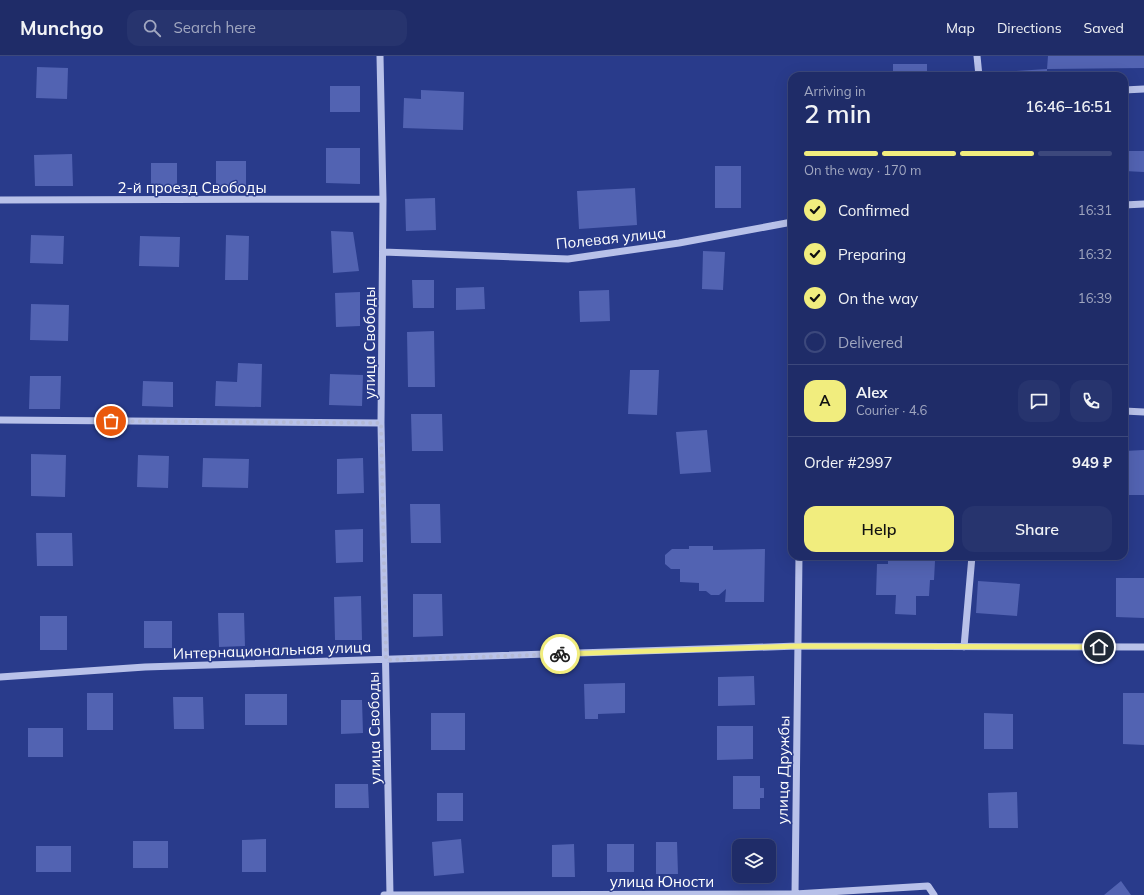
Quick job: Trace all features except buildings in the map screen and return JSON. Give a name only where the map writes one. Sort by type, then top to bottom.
[{"type":"street","name":"улица Свободы","points":[[380,56],[383,199],[381,423],[390,895]]},
{"type":"street","points":[[977,56],[979,72]]},
{"type":"street","points":[[1128,90],[1144,89]]},
{"type":"street","name":"2-й проезд Свободы","points":[[0,200],[383,199]]},
{"type":"street","points":[[1128,205],[1144,204]]},
{"type":"street","name":"Полевая улица","points":[[383,252],[568,259],[679,243],[788,223]]},
{"type":"street","points":[[1128,411],[1144,412]]},
{"type":"street","points":[[0,420],[381,423]]},
{"type":"street","name":"улица Дружбы","points":[[795,895],[799,560]]},
{"type":"street","points":[[964,647],[972,560]]},
{"type":"street","name":"Интернациональная улица","points":[[0,677],[145,667],[798,646],[1144,647]]},
{"type":"street","name":"улица Юности","points":[[384,895],[795,895],[928,886],[934,895]]},
{"type":"way so far","points":[[111,421],[381,423],[386,660],[560,654]]},
{"type":"route","points":[[560,654],[798,646],[1099,647]]}]
